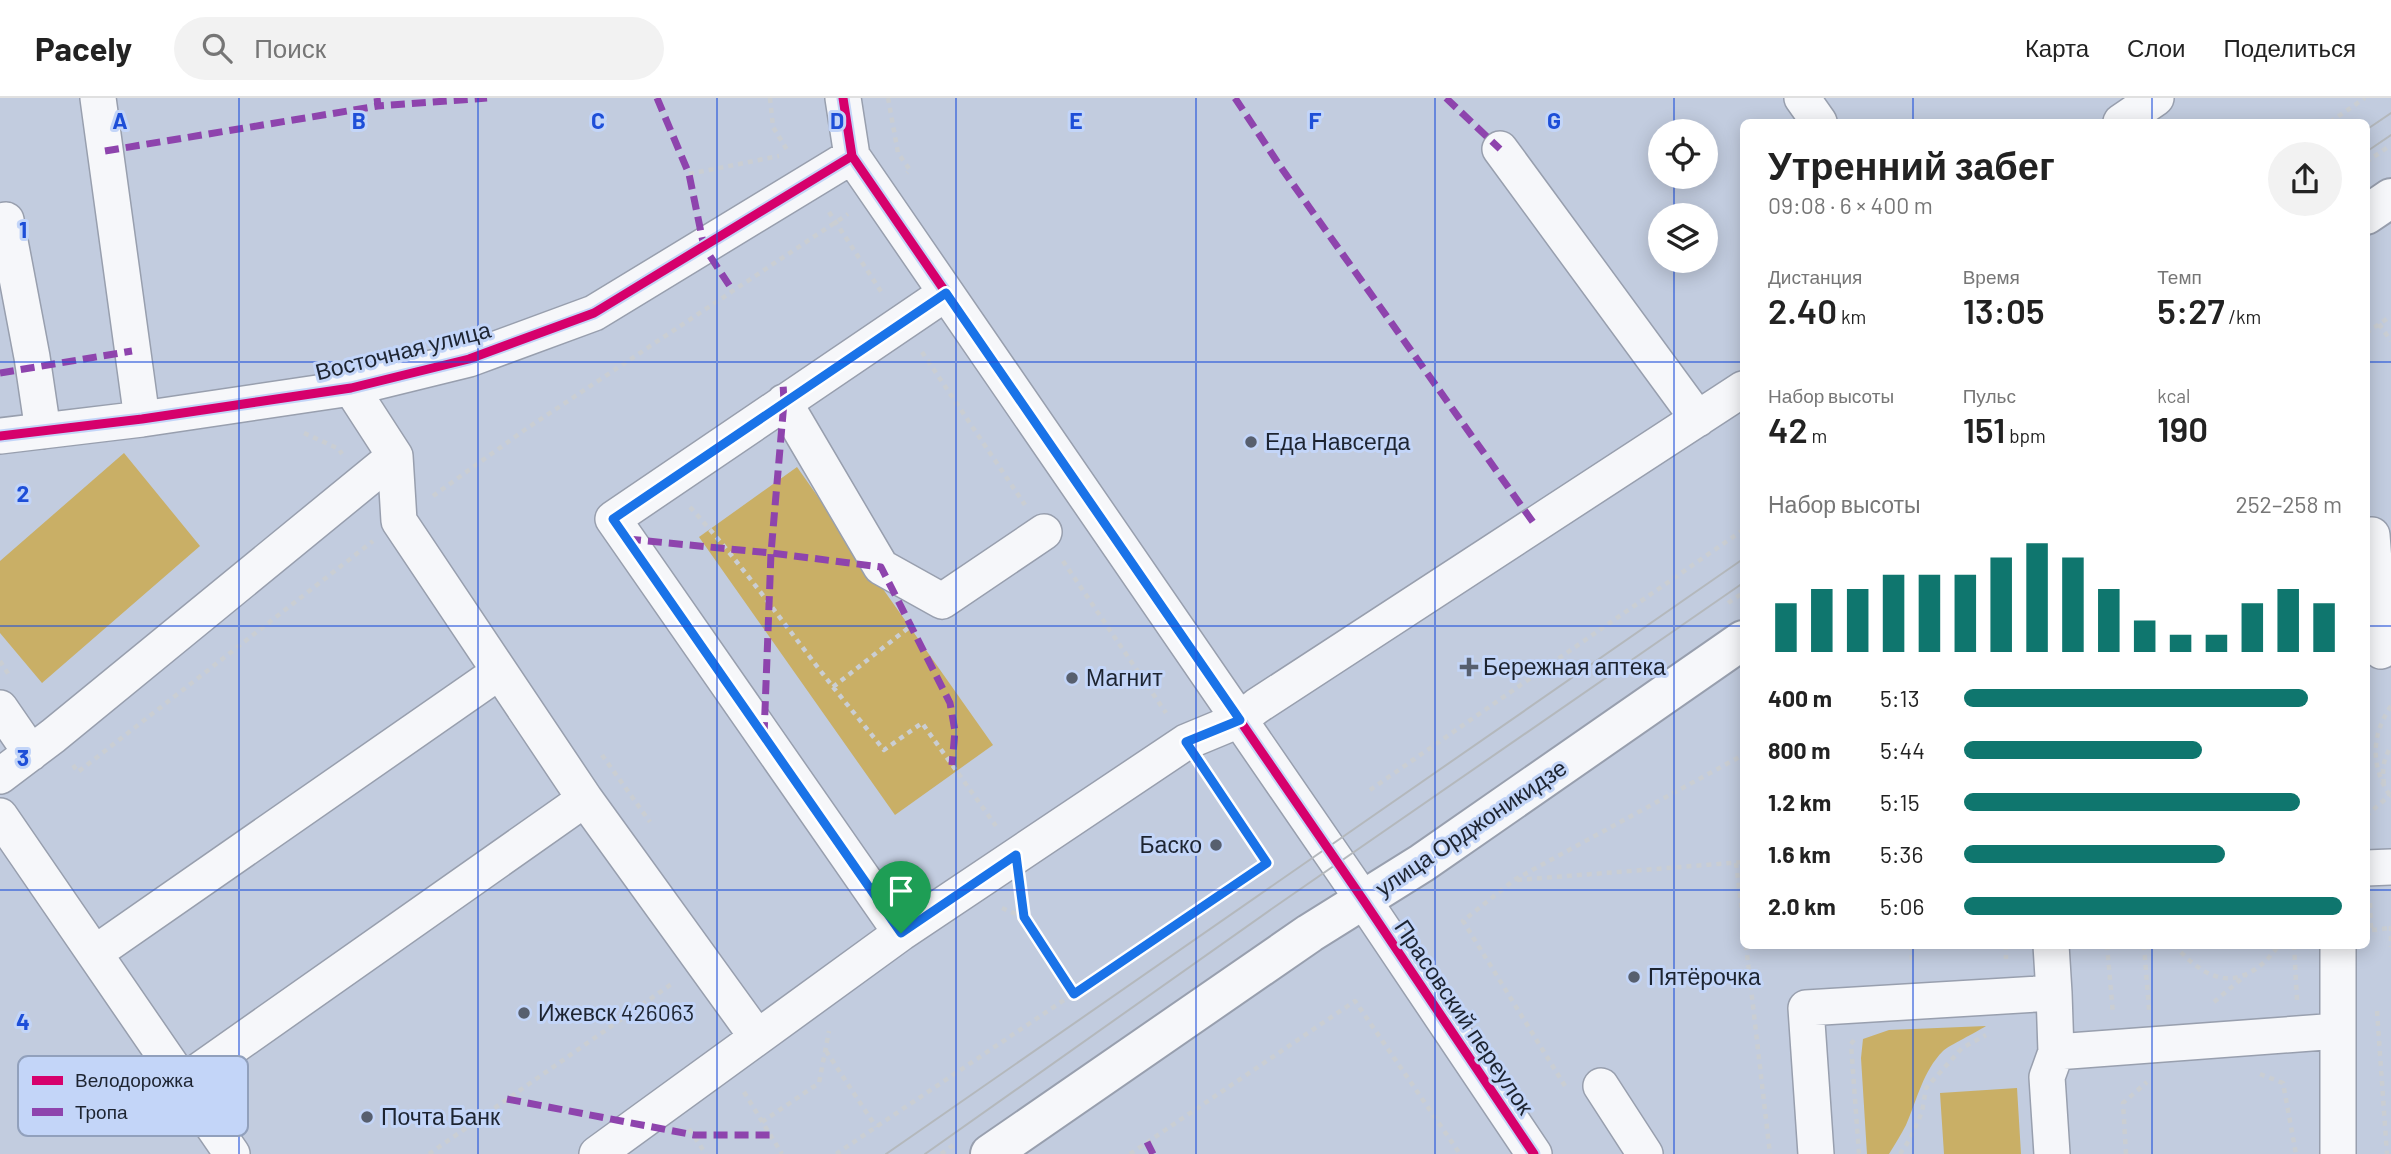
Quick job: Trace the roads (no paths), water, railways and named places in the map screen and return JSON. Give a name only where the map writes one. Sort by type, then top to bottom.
[{"type":"main road","points":[[2370,212],[2391,198]]},
{"type":"main road","name":"улица Орджоникидзе","points":[[990,1154],[1310,933],[1422,863],[1740,642]]},
{"type":"street","points":[[98,98],[142,419]]},
{"type":"street","points":[[843,98],[852,156]]},
{"type":"street","points":[[2125,119],[2156,98]]},
{"type":"street","points":[[1500,149],[1698,419]]},
{"type":"street","name":"Восточная улица","points":[[0,436],[142,419],[351,388],[469,359],[594,313],[852,156]]},
{"type":"street","name":"Прасовский переулок","points":[[852,156],[1364,901],[1534,1154]]},
{"type":"street","points":[[0,221],[6,220],[43,431]]},
{"type":"street","points":[[901,933],[613,519],[946,293]]},
{"type":"street","points":[[351,388],[395,456],[398,521],[585,799],[757,1037]]},
{"type":"street","points":[[597,1154],[901,933],[1016,855],[1186,742],[1240,720],[1257,706],[1740,391]]},
{"type":"street","points":[[784,402],[881,567],[942,601],[1044,532]]},
{"type":"street","points":[[0,776],[395,456]]},
{"type":"street","points":[[2372,535],[2379,651]]},
{"type":"street","points":[[94,953],[499,672]]},
{"type":"street","points":[[0,708],[31,753]]},
{"type":"street","points":[[220,1056],[585,799]]},
{"type":"street","points":[[0,816],[165,1056]]},
{"type":"street","points":[[2370,869],[2391,867]]},
{"type":"street","points":[[2051,949],[2056,1052],[2047,1077],[2052,1154]]},
{"type":"street","points":[[2337,1154],[2338,949]]},
{"type":"street","points":[[1816,1154],[1807,1007],[2054,1005]]},
{"type":"street","points":[[2056,1052],[2338,1031]]},
{"type":"street","points":[[1587,1091],[1645,1154]]},
{"type":"street","points":[[220,1136],[232,1154]]},
{"type":"tram line","points":[[2370,127],[2391,113]]},
{"type":"tram line","points":[[2370,149],[2391,135]]},
{"type":"tram line","points":[[886,1154],[1740,561]]},
{"type":"tram line","points":[[925,1154],[1273,908],[1740,585]]},
{"type":"place","name":"Еда Навсегда","points":[[1251,442]]},
{"type":"place","name":"Бережная аптека","points":[[1469,667]]},
{"type":"place","name":"Магнит","points":[[1072,678]]},
{"type":"place","name":"Баско","points":[[1216,845]]},
{"type":"place","name":"Пятёрочка","points":[[1634,977]]},
{"type":"place","name":"Ижевск 426063","points":[[524,1013]]},
{"type":"place","name":"Почта Банк","points":[[367,1117]]}]
